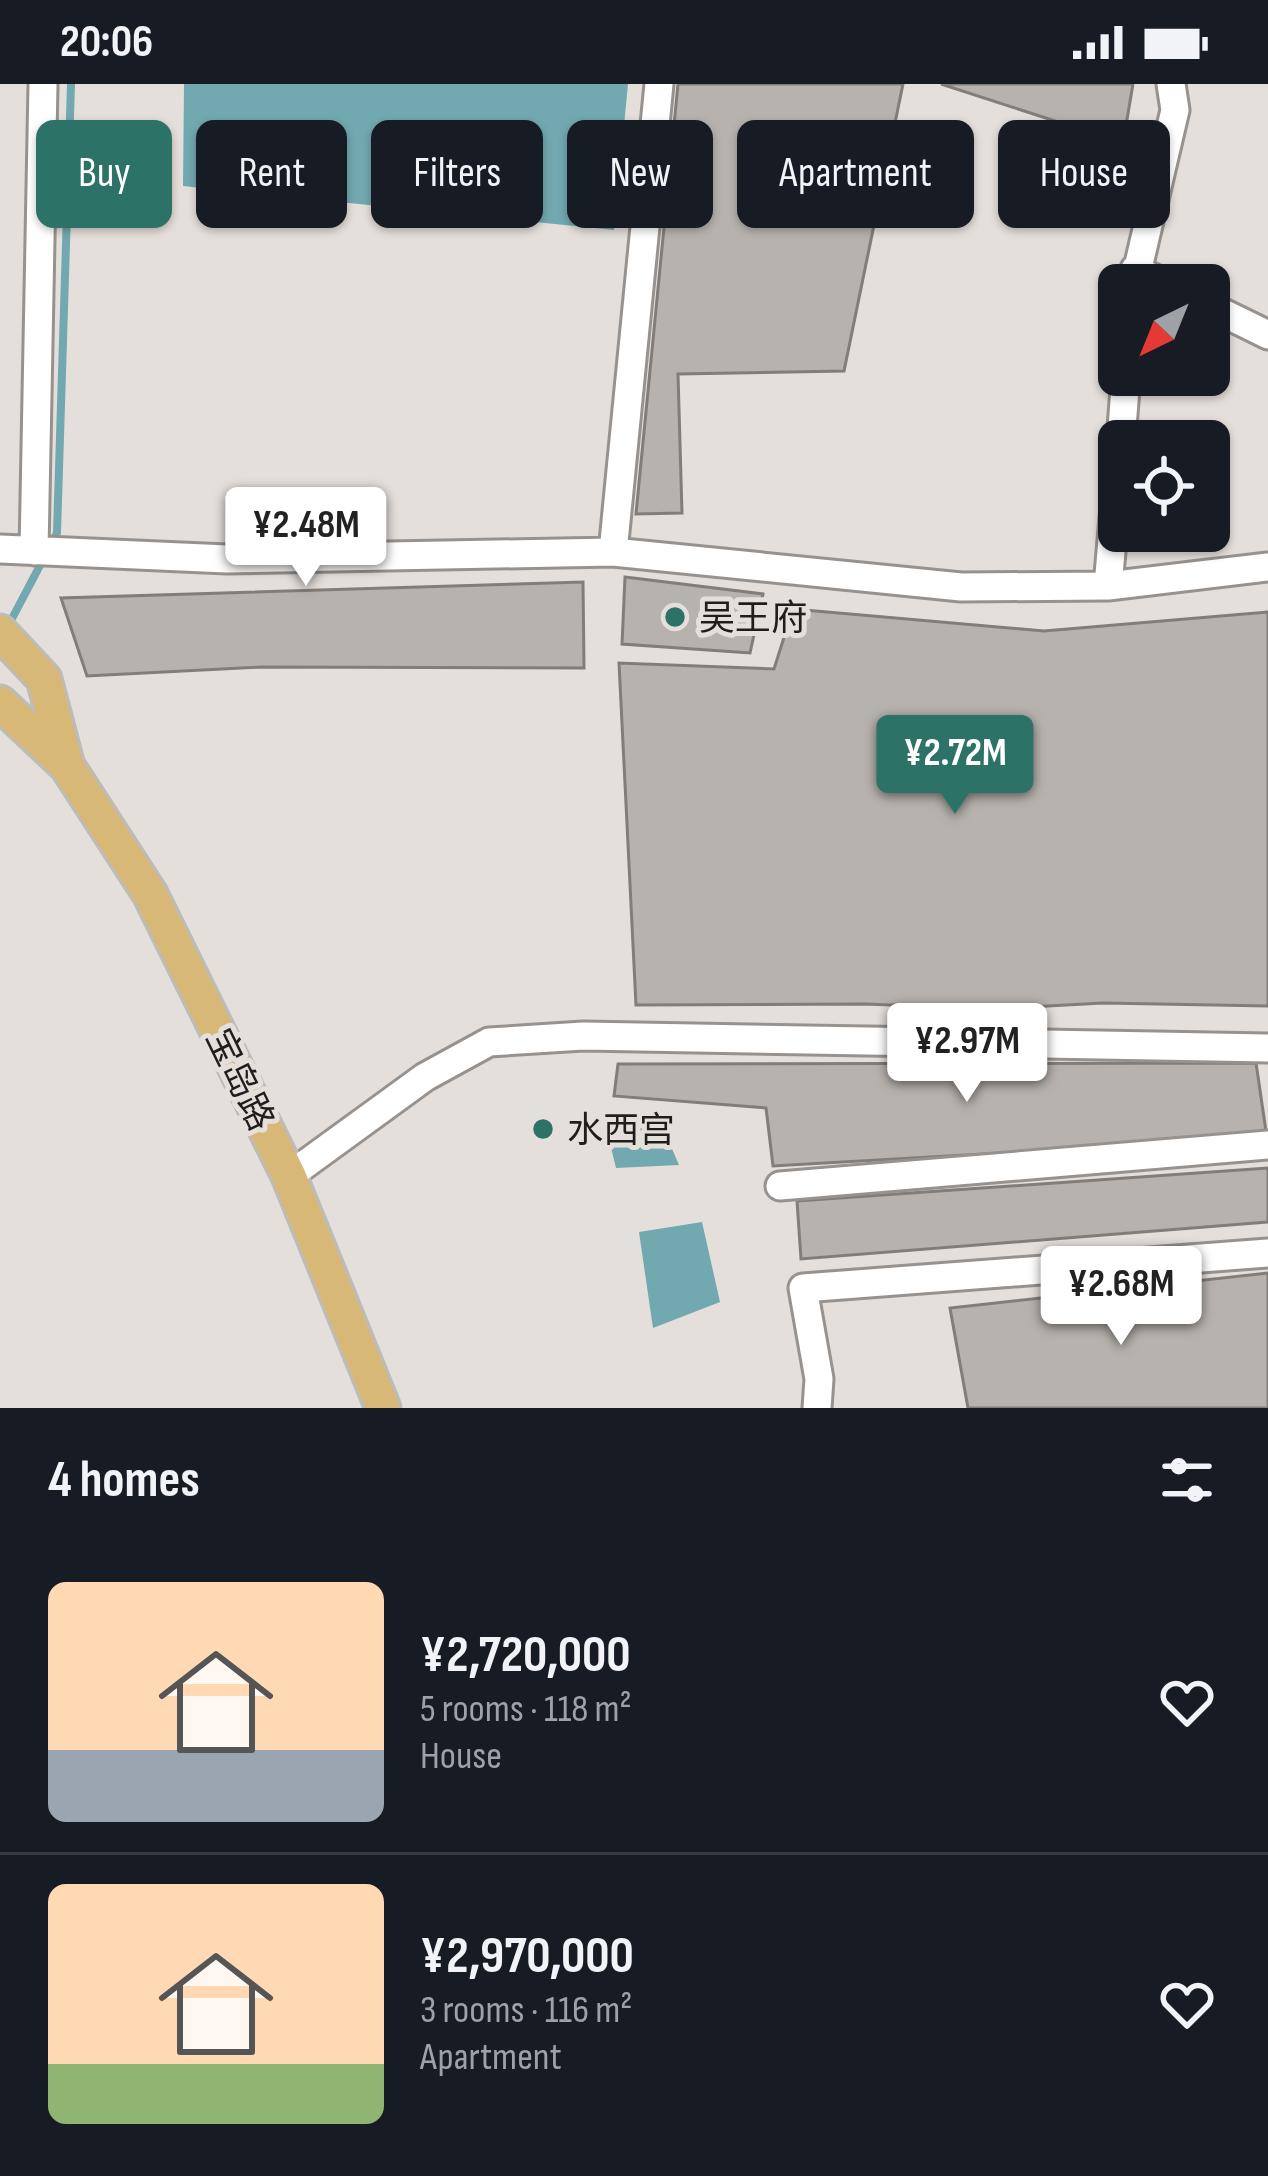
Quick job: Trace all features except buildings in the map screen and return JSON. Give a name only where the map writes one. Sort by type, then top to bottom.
[{"type":"main road","points":[[0,632],[44,679],[67,766]]},
{"type":"main road","points":[[2,708],[67,766]]},
{"type":"main road","name":"宝岛路","points":[[67,766],[150,894],[289,1176],[383,1408]]},
{"type":"street","points":[[34,550],[43,84]]},
{"type":"street","points":[[613,552],[659,84]]},
{"type":"street","points":[[1137,264],[1175,110],[1171,84]]},
{"type":"street","points":[[1230,316],[1268,335]]},
{"type":"street","points":[[0,549],[227,559],[613,552],[961,587],[1108,586],[1268,567]]},
{"type":"street","points":[[1108,586],[1111,552]]},
{"type":"street","points":[[289,1176],[425,1077],[489,1042],[583,1036],[1268,1049]]},
{"type":"street","points":[[780,1186],[1268,1145]]},
{"type":"street","points":[[817,1408],[819,1378],[803,1288],[1268,1253]]},
{"type":"water","points":[[184,84],[628,84],[625,120],[567,120],[567,225],[543,223],[543,120],[371,120],[371,205],[347,203],[347,120],[196,120],[196,187],[183,186]]},
{"type":"water","points":[[605,1123],[663,1128],[679,1165],[616,1168]]},
{"type":"water","points":[[702,1222],[720,1302],[653,1328],[639,1232]]},
{"type":"waterway","points":[[52,543],[57,533],[71,84]]},
{"type":"waterway","points":[[7,628],[45,556]]},
{"type":"place","name":"吴王府","points":[[675,617]]},
{"type":"place","name":"水西宫","points":[[543,1129]]}]
